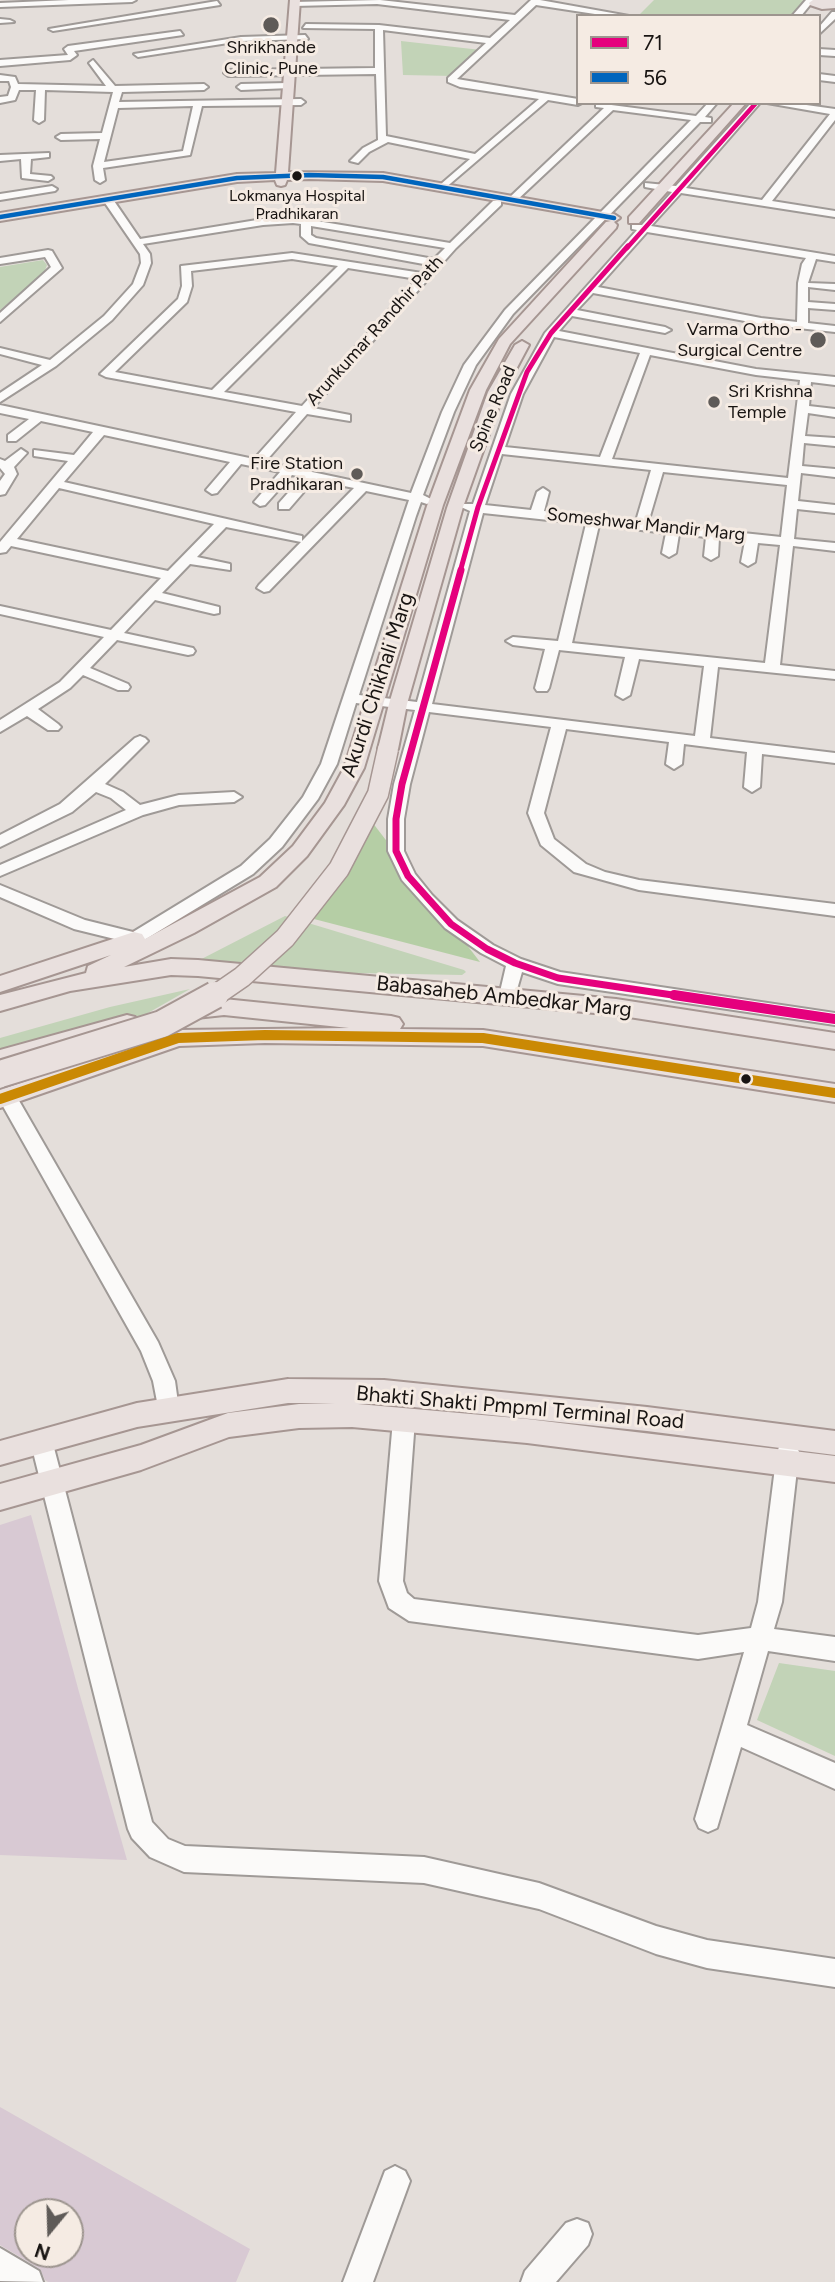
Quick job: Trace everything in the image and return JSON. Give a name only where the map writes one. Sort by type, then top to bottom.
[{"type":"main road","points":[[281,179],[295,2]]},
{"type":"main road","points":[[303,71],[307,2]]},
{"type":"main road","points":[[809,14],[823,3]]},
{"type":"main road","name":"Akurdi Chikhali Marg","points":[[623,222],[648,185],[703,120],[722,105]]},
{"type":"main road","name":"Akurdi Chikhali Marg","points":[[0,984],[143,942],[249,895],[285,868],[346,785],[376,701],[436,504],[478,390],[504,342],[527,315],[623,222],[664,188],[738,105]]},
{"type":"main road","points":[[297,173],[379,183],[623,222]]},
{"type":"main road","points":[[0,217],[281,179],[297,173],[376,177],[444,186],[623,222]]},
{"type":"main road","points":[[0,224],[110,203]]},
{"type":"main road","name":"Spine Road","points":[[456,506],[496,392],[522,345],[623,222]]},
{"type":"main road","points":[[436,504],[443,511],[456,506]]},
{"type":"main road","name":"Akurdi Chikhali Marg","points":[[2,1090],[162,1024],[205,1002],[242,977],[285,938],[339,869],[379,794],[398,704],[456,506]]},
{"type":"main road","points":[[0,1003],[71,984],[143,942]]},
{"type":"main road","name":"Babasaheb Ambedkar Marg","points":[[71,984],[171,967],[222,970],[237,974],[616,1007],[835,1041]]},
{"type":"main road","points":[[0,1020],[68,999],[132,985],[237,974]]},
{"type":"main road","points":[[0,1058],[160,1014],[224,1007],[351,1018],[483,1038]]},
{"type":"main road","name":"Babasaheb Ambedkar Marg","points":[[2,1090],[178,1038],[265,1035],[483,1038],[835,1093]]},
{"type":"main road","name":"Bhakti Shakti Pmpml Terminal Road","points":[[0,1453],[42,1444],[137,1415],[288,1391],[384,1392],[789,1450],[835,1443]]},
{"type":"main road","points":[[0,1497],[52,1485],[141,1457],[228,1424],[299,1416],[352,1416],[789,1450],[835,1469]]},
{"type":"street","points":[[0,5],[132,0]]},
{"type":"street","points":[[419,15],[436,0]]},
{"type":"street","points":[[295,2],[377,1],[516,18]]},
{"type":"street","points":[[576,102],[451,80],[535,1],[613,14]]},
{"type":"street","points":[[75,48],[53,29],[218,2],[219,13],[138,26]]},
{"type":"street","points":[[800,14],[823,3]]},
{"type":"street","points":[[75,4],[84,23]]},
{"type":"street","points":[[0,21],[10,22]]},
{"type":"street","points":[[115,105],[287,103],[303,71],[379,27],[491,41]]},
{"type":"street","points":[[379,27],[381,134],[385,140]]},
{"type":"street","points":[[246,30],[256,38]]},
{"type":"street","points":[[0,64],[72,57],[68,50],[75,48],[180,33]]},
{"type":"street","points":[[138,54],[256,38],[292,38],[303,71]]},
{"type":"street","points":[[93,63],[115,88],[115,105],[98,166],[100,180]]},
{"type":"street","points":[[228,74],[380,71]]},
{"type":"street","points":[[0,78],[12,79],[15,87],[12,98],[0,100]]},
{"type":"street","points":[[242,86],[288,86]]},
{"type":"street","points":[[15,87],[204,87]]},
{"type":"street","points":[[39,120],[41,87]]},
{"type":"street","points":[[444,186],[545,97]]},
{"type":"street","points":[[98,166],[187,153],[198,103]]},
{"type":"street","points":[[598,105],[703,120]]},
{"type":"street","points":[[623,222],[712,105]]},
{"type":"street","points":[[0,891],[80,925],[143,942],[247,870],[276,843],[321,780],[416,496],[458,388],[486,340],[509,312],[623,222],[679,190],[754,105]]},
{"type":"street","points":[[765,203],[835,113],[784,105]]},
{"type":"street","points":[[513,199],[611,107]]},
{"type":"street","points":[[819,134],[835,137]]},
{"type":"street","points":[[61,136],[105,136]]},
{"type":"street","points":[[355,161],[366,150],[385,140],[476,157]]},
{"type":"street","points":[[0,158],[46,155]]},
{"type":"street","points":[[26,156],[26,176],[48,178]]},
{"type":"street","points":[[648,185],[835,214]]},
{"type":"street","points":[[0,197],[52,189]]},
{"type":"street","points":[[0,398],[52,364],[131,296],[146,263],[138,242],[110,203]]},
{"type":"street","name":"Arunkumar Randhir Path","points":[[258,462],[452,246],[497,203]]},
{"type":"street","points":[[138,242],[263,222],[306,222],[452,246]]},
{"type":"street","points":[[306,222],[306,236],[313,241],[438,263]]},
{"type":"street","points":[[623,222],[813,256],[835,257]]},
{"type":"street","points":[[623,222],[835,257]]},
{"type":"street","name":"Babasaheb Ambedkar Marg","points":[[623,222],[590,289],[551,333],[517,394],[478,507],[402,784],[396,819],[396,851],[408,876],[451,924],[487,949],[515,963],[558,978],[835,1019]]},
{"type":"street","points":[[0,320],[57,268],[40,242]]},
{"type":"street","points":[[0,261],[48,253]]},
{"type":"street","points":[[346,418],[106,374],[159,326],[183,300],[187,286],[185,268],[283,256],[424,277]]},
{"type":"street","points":[[802,327],[803,283],[807,264],[813,256]]},
{"type":"street","points":[[214,395],[345,265]]},
{"type":"street","points":[[812,285],[835,287]]},
{"type":"street","points":[[590,289],[802,327],[835,329]]},
{"type":"street","points":[[810,305],[835,307]]},
{"type":"street","points":[[570,312],[665,330]]},
{"type":"street","points":[[551,333],[746,371],[835,380]]},
{"type":"street","points":[[0,351],[52,364]]},
{"type":"street","points":[[605,461],[646,352]]},
{"type":"street","points":[[772,667],[806,379]]},
{"type":"street","points":[[0,409],[416,496],[436,504]]},
{"type":"street","points":[[802,410],[835,412]]},
{"type":"street","points":[[12,438],[39,417]]},
{"type":"street","points":[[4,546],[101,430]]},
{"type":"street","points":[[799,439],[835,442]]},
{"type":"street","points":[[497,450],[658,467],[794,475],[835,473]]},
{"type":"street","points":[[0,491],[11,474],[3,465],[21,453]]},
{"type":"street","points":[[38,453],[77,458]]},
{"type":"street","points":[[212,490],[240,458]]},
{"type":"street","points":[[641,525],[658,467]]},
{"type":"street","points":[[260,502],[290,469]]},
{"type":"street","points":[[284,506],[312,474]]},
{"type":"street","points":[[57,484],[297,539]]},
{"type":"street","points":[[264,588],[363,485]]},
{"type":"street","points":[[537,513],[543,492]]},
{"type":"street","points":[[791,504],[835,509]]},
{"type":"street","name":"Someshwar Mandir Marg","points":[[456,506],[835,547]]},
{"type":"street","points":[[542,688],[558,644],[594,519]]},
{"type":"street","points":[[0,727],[29,710],[82,669],[223,522]]},
{"type":"street","points":[[669,553],[674,528]]},
{"type":"street","points":[[711,556],[713,533]]},
{"type":"street","points":[[748,562],[752,537]]},
{"type":"street","points":[[4,546],[171,576]]},
{"type":"street","points":[[188,559],[225,567]]},
{"type":"street","points":[[153,595],[214,610]]},
{"type":"street","points":[[0,610],[188,651]]},
{"type":"street","points":[[513,641],[835,675]]},
{"type":"street","points":[[623,695],[633,652]]},
{"type":"street","points":[[702,741],[712,660]]},
{"type":"street","points":[[82,669],[123,687]]},
{"type":"street","points":[[350,698],[835,758]]},
{"type":"street","points":[[29,710],[53,727]]},
{"type":"street","points":[[560,723],[536,813],[539,827],[547,841],[580,868],[639,885],[835,910]]},
{"type":"street","points":[[674,764],[677,738]]},
{"type":"street","points":[[0,842],[66,807],[94,785],[140,741]]},
{"type":"street","points":[[752,787],[755,748]]},
{"type":"street","points":[[94,785],[117,795],[137,811]]},
{"type":"street","points":[[0,871],[137,811],[179,800],[234,797]]},
{"type":"street","points":[[508,996],[515,963]]},
{"type":"street","points":[[2,1090],[150,1348],[164,1381],[168,1410]]},
{"type":"street","points":[[404,1420],[391,1581],[397,1600],[409,1610],[698,1647],[760,1637],[835,1649]]},
{"type":"street","points":[[42,1444],[141,1829],[159,1848],[184,1859],[424,1870],[539,1896],[656,1940],[707,1954],[835,1973]]},
{"type":"street","points":[[708,1819],[770,1602],[789,1450]]},
{"type":"street","points":[[733,1731],[835,1776]]},
{"type":"street","points":[[358,2282],[395,2182]]},
{"type":"street","points":[[536,2282],[577,2234]]},
{"type":"street","points":[[0,2263],[28,2282]]},
{"type":"green space","points":[[654,0],[809,1],[798,14],[640,14]]},
{"type":"green space","points":[[401,41],[481,50],[453,76],[403,75]]},
{"type":"green space","points":[[43,260],[47,265],[44,273],[0,310],[0,267]]},
{"type":"green space","points":[[372,822],[480,962],[314,919]]},
{"type":"green space","points":[[285,916],[466,972],[462,975],[250,971],[186,967]]},
{"type":"green space","points":[[190,989],[141,1017],[0,1055],[0,1038],[110,1007]]},
{"type":"green space","points":[[779,1663],[835,1671],[835,1756],[757,1720]]},
{"type":"building","points":[[31,1515],[127,1860],[0,1855],[0,1525]]},
{"type":"building","points":[[0,2107],[250,2249],[236,2282],[48,2282],[38,2268],[84,2268],[84,2198],[14,2198],[14,2253],[0,2245]]},
{"type":"transit line","name":"71","points":[[754,105],[551,333],[527,372],[478,507],[402,784],[396,819],[396,851],[408,876],[451,924],[487,949],[515,963],[558,978],[835,1019]]},
{"type":"transit line","name":"56","points":[[0,217],[237,178],[309,175],[383,177],[614,218]]},
{"type":"transit line","points":[[0,1099],[178,1038],[265,1035],[483,1038],[835,1093]]},
{"type":"place","name":"Shrikhande Clinic, Pune","points":[[271,25]]},
{"type":"place","name":"Lokmanya Hospital Pradhikaran","points":[[297,176]]},
{"type":"place","name":"Varma Ortho - Surgical Centre","points":[[818,340]]},
{"type":"place","name":"Sri Krishna Temple","points":[[714,402]]},
{"type":"place","name":"Fire Station Pradhikaran","points":[[357,474]]}]
